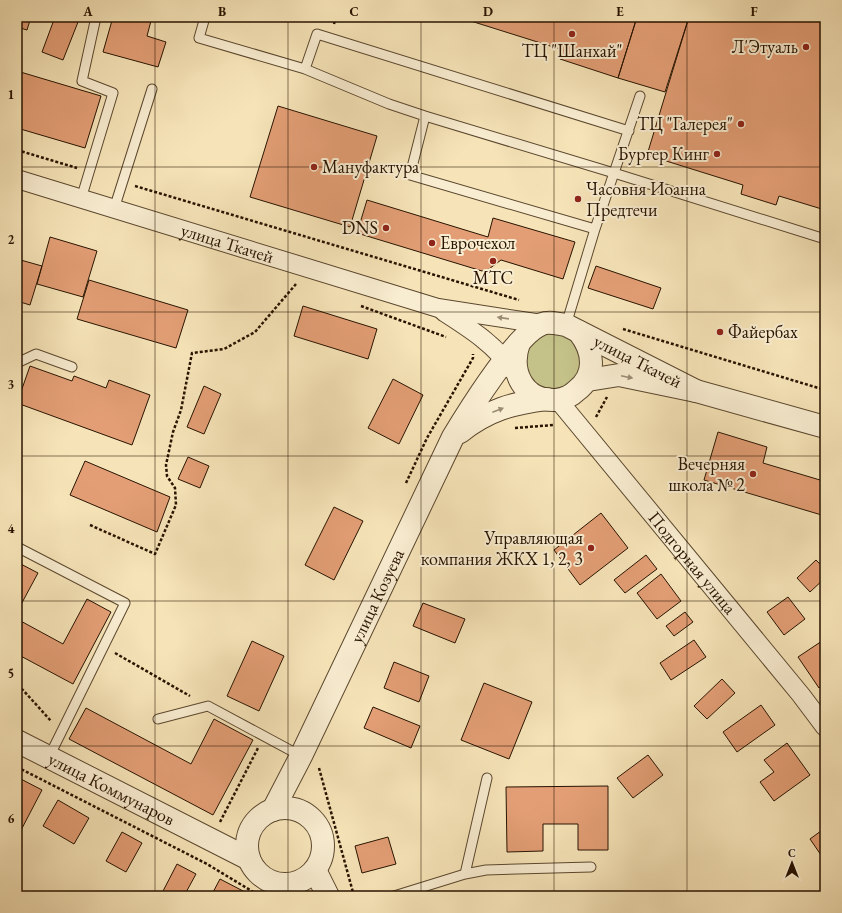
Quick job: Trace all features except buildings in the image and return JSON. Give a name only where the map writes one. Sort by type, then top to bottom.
[{"type":"street","name":"улица Ткачей","points":[[17,179],[438,308],[542,324]]},
{"type":"street","name":"улица Ткачей","points":[[438,308],[477,334],[506,360],[519,380]]},
{"type":"street","points":[[554,323],[573,329],[588,343],[591,356],[591,368],[588,380],[571,396],[553,399],[534,394],[525,388],[519,380],[515,367],[515,355],[519,342],[529,331],[542,324],[554,323]]},
{"type":"street","name":"улица Ткачей","points":[[573,329],[696,391]]},
{"type":"street","name":"улица Козуева","points":[[305,814],[301,798],[310,761],[453,437],[472,406],[519,342]]},
{"type":"street","name":"улица Ткачей","points":[[588,380],[619,375],[696,391],[825,427]]},
{"type":"street","name":"улица Козуева","points":[[453,437],[478,418],[502,408],[525,402],[553,399]]},
{"type":"street","name":"Подгорная улица","points":[[553,399],[582,430],[801,694],[825,727]]},
{"type":"street","name":"улица Коммунаров","points":[[20,739],[49,757],[210,829],[249,859]]},
{"type":"street","name":"улица Козуева","points":[[273,810],[310,761]]},
{"type":"street","points":[[210,829],[240,832],[273,810],[285,808],[295,809],[305,814],[315,822],[321,834],[323,847],[321,859],[315,870],[303,879],[288,884],[272,882],[258,873],[249,859],[247,842],[254,824]]},
{"type":"street","points":[[315,870],[328,896]]},
{"type":"lane","points":[[81,199],[113,93],[82,81],[96,17]]},
{"type":"lane","points":[[205,17],[199,38],[305,69],[389,104],[424,116],[614,173],[825,239]]},
{"type":"lane","points":[[305,69],[317,34],[629,131]]},
{"type":"lane","points":[[114,209],[152,90]]},
{"type":"lane","points":[[573,329],[595,229],[640,96]]},
{"type":"lane","points":[[424,116],[410,175],[595,229]]},
{"type":"lane","points":[[17,362],[36,354],[72,367]]},
{"type":"lane","points":[[17,547],[125,603],[49,757]]},
{"type":"lane","points":[[158,719],[208,706],[310,761]]},
{"type":"lane","points":[[465,874],[488,778]]},
{"type":"lane","points":[[394,896],[465,874],[486,870],[591,867]]},
{"type":"path","points":[[17,150],[89,172]]},
{"type":"path","points":[[123,182],[526,302]]},
{"type":"path","points":[[90,525],[155,554],[176,505],[175,488],[166,476],[166,465],[173,432],[181,410],[192,353],[224,349],[255,332],[298,282]]},
{"type":"path","points":[[618,327],[825,390]]},
{"type":"path","points":[[628,356],[638,334]]},
{"type":"path","points":[[404,489],[427,438],[473,358],[473,352]]},
{"type":"path","points":[[513,428],[554,425],[561,428],[570,438],[594,420],[619,375]]},
{"type":"path","points":[[104,647],[208,706]]},
{"type":"path","points":[[17,686],[23,690],[62,733]]},
{"type":"path","points":[[210,829],[219,824],[259,747],[277,757],[282,746]]},
{"type":"path","points":[[310,761],[321,780],[354,896]]},
{"type":"path","points":[[17,767],[207,864],[260,896]]},
{"type":"shaded area","points":[[558,332],[569,337],[575,342],[581,364],[578,373],[572,381],[553,389],[544,388],[535,384],[529,376],[526,368],[525,352],[541,334]]},
{"type":"place","name":"ТЦ \"Шанхай\"","points":[[572,34]]},
{"type":"place","name":"Л'Этуаль","points":[[806,47]]},
{"type":"place","name":"ТЦ \"Галерея\"","points":[[741,124]]},
{"type":"place","name":"Бургер Кинг","points":[[717,154]]},
{"type":"place","name":"Мануфактура","points":[[314,167]]},
{"type":"place","name":"Часовня Иоанна Предтечи","points":[[578,199]]},
{"type":"place","name":"DNS","points":[[386,228]]},
{"type":"place","name":"Еврочехол","points":[[432,243]]},
{"type":"place","name":"МТС","points":[[493,261]]},
{"type":"place","name":"Файербах","points":[[720,332]]},
{"type":"place","name":"Вечерняя школа № 2","points":[[753,474]]},
{"type":"place","name":"Управляющая компания ЖКХ 1, 2, 3","points":[[591,548]]}]
